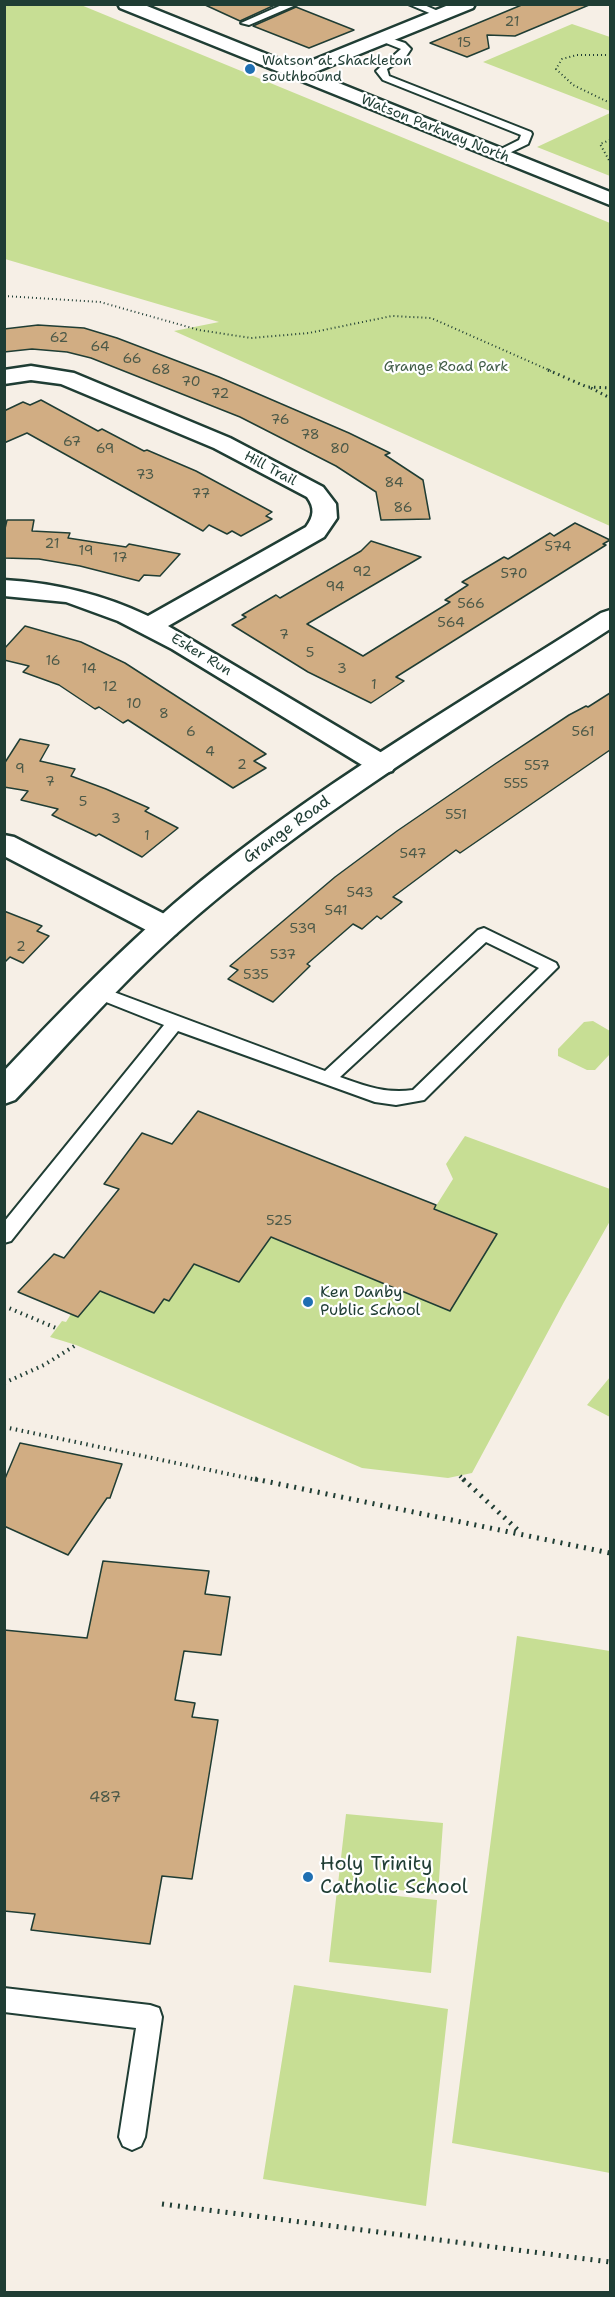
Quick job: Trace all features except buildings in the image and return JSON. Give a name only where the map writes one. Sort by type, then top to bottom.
[{"type":"street","name":"Watson Parkway North","points":[[126,4],[610,199]]},
{"type":"street","points":[[297,73],[467,4]]},
{"type":"street","name":"Hill Trail","points":[[4,377],[31,373],[66,378],[222,444],[315,492],[324,504],[325,518],[315,532],[151,625]]},
{"type":"street","name":"Esker Run","points":[[4,588],[58,592],[104,605],[151,625],[382,765]]},
{"type":"street","name":"Grange Road","points":[[4,1092],[97,992],[165,927],[226,876],[296,822],[610,618]]},
{"type":"street","points":[[4,844],[165,927]]},
{"type":"lane","points":[[246,23],[294,4]]},
{"type":"lane","points":[[412,4],[442,15]]},
{"type":"lane","points":[[384,39],[406,49],[403,56],[382,67],[381,71],[386,78],[527,134],[524,142],[498,154]]},
{"type":"lane","points":[[97,992],[375,1096],[396,1099],[418,1095],[550,967],[484,934],[329,1077]]},
{"type":"lane","points":[[4,1236],[175,1023]]},
{"type":"lane","points":[[4,2000],[150,2017],[132,2137]]},
{"type":"path","points":[[610,55],[577,55],[562,59],[556,69],[573,85],[610,103]]},
{"type":"path","points":[[610,140],[600,144],[610,162]]},
{"type":"path","points":[[4,296],[94,301],[125,307],[211,333],[251,338],[304,334],[387,315],[416,314],[431,318],[610,398]]},
{"type":"path","points":[[587,387],[610,388]]},
{"type":"path","points":[[4,1306],[57,1328]]},
{"type":"path","points":[[4,1383],[44,1365],[76,1345]]},
{"type":"path","points":[[4,1427],[610,1553]]},
{"type":"path","points":[[460,1476],[521,1533]]},
{"type":"path","points":[[162,2204],[610,2262]]},
{"type":"green space","name":"Grange Road Park","points":[[4,5],[81,5],[610,223],[610,526],[174,331],[219,322],[5,259]]},
{"type":"green space","points":[[572,24],[610,37],[610,111],[483,62]]},
{"type":"green space","points":[[610,113],[610,176],[537,147]]},
{"type":"green space","points":[[593,1021],[610,1031],[610,1054],[595,1070],[587,1070],[558,1056],[558,1049],[584,1022]]},
{"type":"green space","points":[[465,1136],[610,1189],[610,1221],[472,1473],[448,1478],[362,1468],[76,1345],[50,1337],[62,1321],[66,1322],[71,1314],[78,1317],[100,1291],[154,1313],[164,1299],[169,1301],[194,1264],[239,1282],[271,1237],[450,1311],[497,1234],[434,1209],[453,1179],[446,1164]]},
{"type":"green space","points":[[610,1377],[610,1417],[587,1405]]},
{"type":"green space","points":[[517,1636],[610,1651],[610,2173],[452,2143]]},
{"type":"green space","points":[[346,1814],[443,1823],[438,1894],[338,1884]]},
{"type":"green space","points":[[337,1890],[437,1900],[431,1973],[329,1962]]},
{"type":"green space","points":[[294,1985],[448,2009],[426,2206],[263,2179]]},
{"type":"place","name":"Watson at Shackleton southbound","points":[[250,69]]},
{"type":"place","name":"Ken Danby Public School","points":[[308,1302]]},
{"type":"place","name":"Holy Trinity Catholic School","points":[[308,1877]]}]
